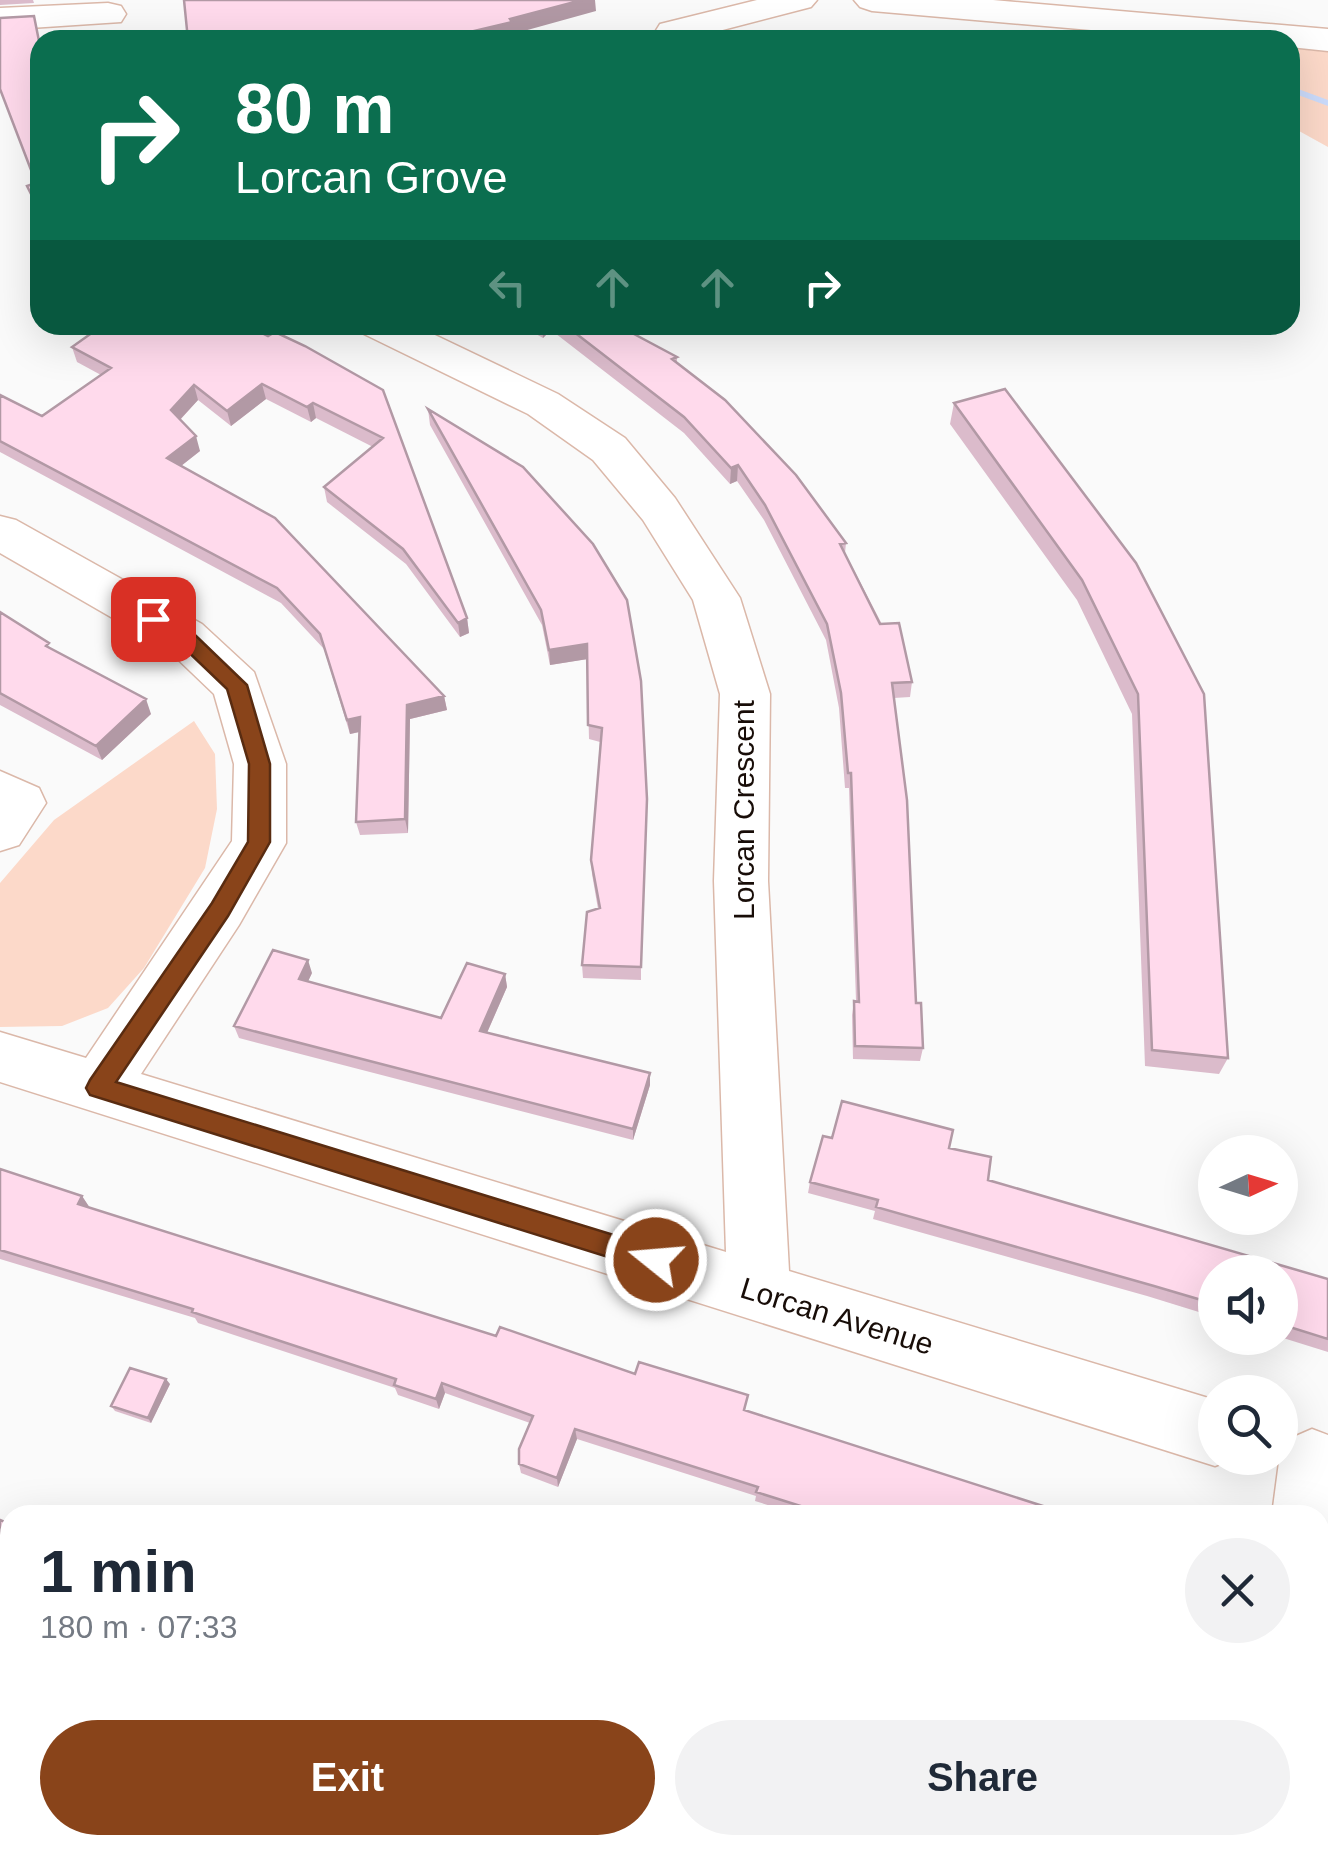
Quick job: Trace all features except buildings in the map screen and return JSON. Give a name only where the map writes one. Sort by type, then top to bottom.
[{"type":"street","points":[[681,30],[798,0]]},
{"type":"street","points":[[872,0],[1214,30]]},
{"type":"street","points":[[0,19],[110,18]]},
{"type":"street","points":[[1300,38],[1328,40]]},
{"type":"street","name":"Lorcan Crescent","points":[[399,335],[543,404],[609,448],[659,509],[716,598],[746,694],[741,881],[758,1292]]},
{"type":"street","points":[[0,532],[185,637],[236,685],[260,764],[259,842],[220,909],[98,1088]]},
{"type":"street","points":[[0,791],[20,803],[0,830]]},
{"type":"street","name":"Lorcan Avenue","points":[[0,1057],[1198,1427]]},
{"type":"shaded area","points":[[1300,49],[1328,52],[1328,147],[1300,132]]},
{"type":"shaded area","points":[[194,721],[215,754],[217,809],[205,868],[144,968],[108,1008],[62,1026],[0,1027],[0,883],[54,820]]},
{"type":"waterway","points":[[1300,93],[1328,103]]},
{"type":"route","points":[[153,619],[185,637],[236,685],[260,764],[259,842],[220,909],[98,1088],[656,1260]]}]
